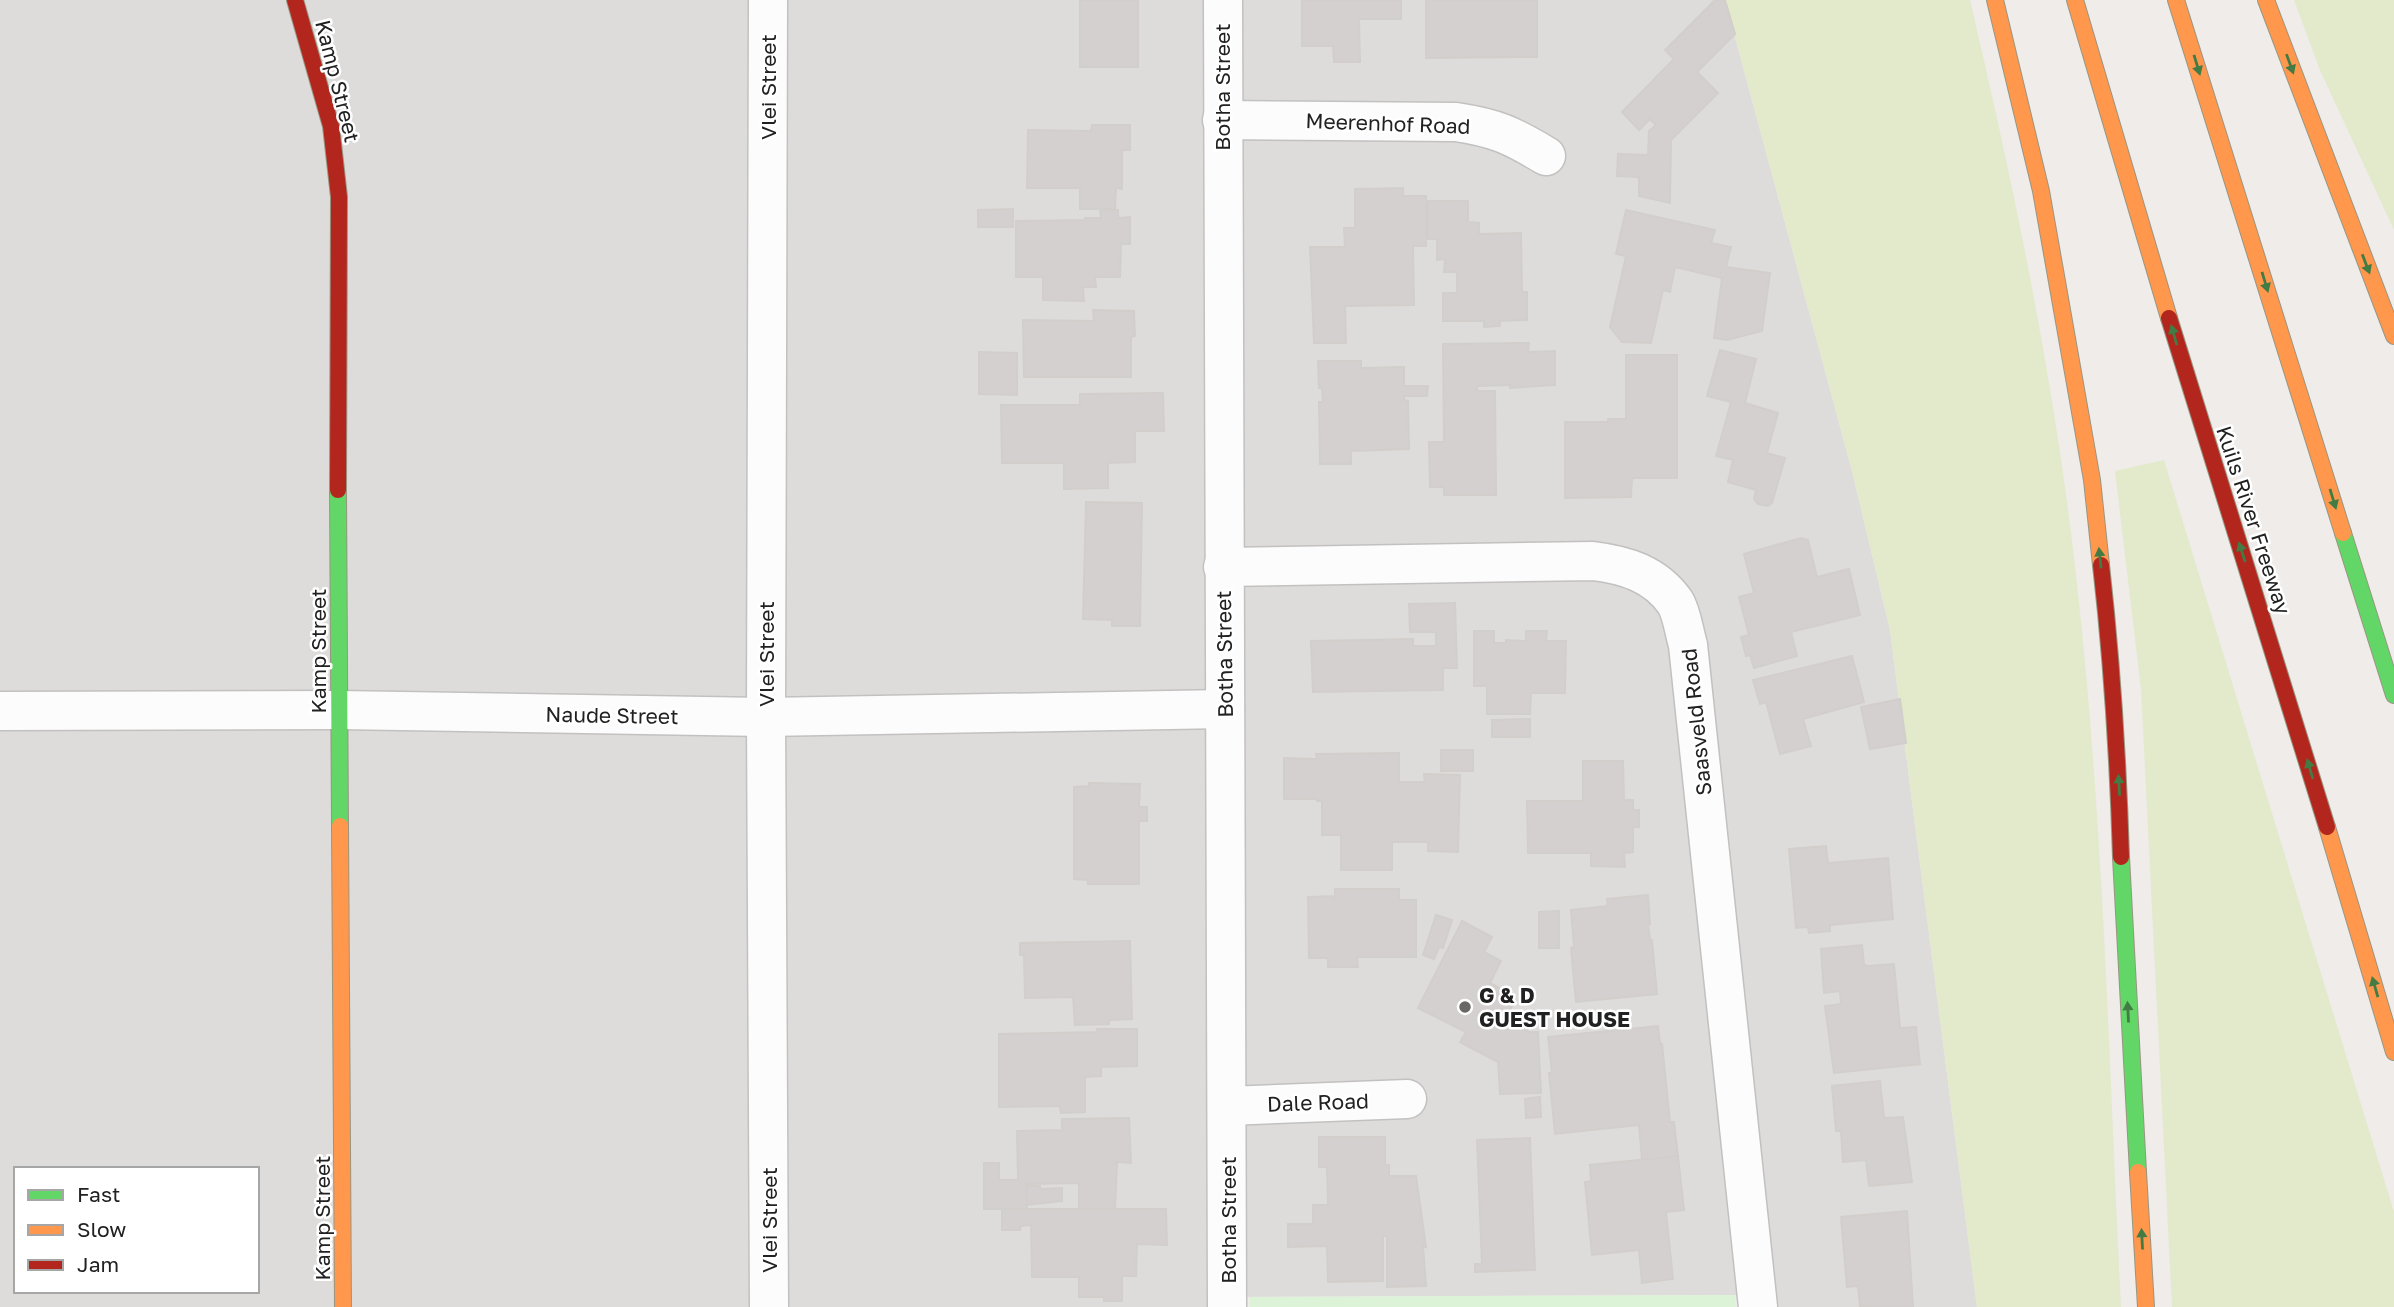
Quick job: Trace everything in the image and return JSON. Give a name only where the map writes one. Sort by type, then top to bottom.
[{"type":"main road","name":"Kamp Street","points":[[295,0],[331,126],[339,197],[337,378],[344,1307]]},
{"type":"main road","points":[[1996,0],[2040,191],[2092,480],[2109,636],[2118,769],[2124,935],[2146,1307]]},
{"type":"main road","name":"Kuils River Freeway","points":[[2075,0],[2182,361],[2303,745],[2394,1052]]},
{"type":"main road","points":[[2176,0],[2394,695]]},
{"type":"main road","points":[[2266,0],[2394,336]]},
{"type":"street","name":"Vlei Street","points":[[768,0],[766,718],[769,1307]]},
{"type":"street","name":"Botha Street","points":[[1223,0],[1227,1307]]},
{"type":"street","name":"Meerenhof Road","points":[[1222,120],[1456,122],[1487,126],[1512,135],[1546,156]]},
{"type":"street","name":"Saasveld Road","points":[[1223,567],[1594,561],[1623,565],[1649,576],[1676,604],[1688,645],[1758,1307]]},
{"type":"street","name":"Naude Street","points":[[0,711],[339,710],[766,718],[1225,709]]},
{"type":"street","name":"Dale Road","points":[[1228,1106],[1407,1099]]},
{"type":"shaded area","points":[[0,0],[1725,0],[1852,471],[1890,630],[1977,1307],[1759,1307],[1759,1295],[1735,1295],[1225,1297],[1225,1307],[0,1307]]},
{"type":"green space","points":[[1725,0],[1970,0],[2003,147],[2047,369],[2078,593],[2100,860],[2121,1307],[1977,1307],[1890,630],[1852,471]]},
{"type":"green space","points":[[2294,0],[2394,0],[2394,230],[2320,70]]},
{"type":"green space","points":[[2164,460],[2394,1212],[2394,1307],[2172,1307],[2141,689],[2115,471]]},
{"type":"green space","points":[[1735,1295],[1736,1307],[1250,1307],[1250,1297]]},
{"type":"building","points":[[1080,0],[1138,0],[1138,67],[1080,67]]},
{"type":"building","points":[[1302,0],[1401,0],[1401,19],[1359,19],[1360,62],[1334,62],[1333,46],[1302,46]]},
{"type":"building","points":[[1426,0],[1537,0],[1537,57],[1426,58]]},
{"type":"building","points":[[1715,0],[1725,0],[1735,34],[1697,72],[1718,93],[1671,140],[1670,203],[1639,196],[1639,177],[1617,176],[1618,154],[1648,155],[1649,131],[1656,125],[1650,119],[1639,130],[1622,112],[1674,59],[1665,50]]},
{"type":"building","points":[[1092,125],[1130,125],[1130,150],[1122,150],[1122,189],[1116,188],[1115,209],[1080,209],[1080,188],[1027,188],[1028,130],[1091,131]]},
{"type":"building","points":[[1403,188],[1403,196],[1426,196],[1426,246],[1413,246],[1414,305],[1345,306],[1346,343],[1314,343],[1310,247],[1345,247],[1344,228],[1355,228],[1355,189]]},
{"type":"building","points":[[1428,201],[1468,201],[1468,222],[1479,223],[1479,234],[1521,233],[1522,292],[1527,292],[1527,320],[1500,321],[1500,326],[1484,327],[1484,321],[1443,321],[1443,293],[1457,293],[1457,272],[1444,272],[1445,259],[1437,260],[1437,239],[1428,239]]},
{"type":"building","points":[[1013,209],[1013,227],[978,227],[978,210]]},
{"type":"building","points":[[1100,210],[1118,210],[1118,218],[1130,217],[1130,244],[1121,244],[1120,277],[1095,277],[1096,287],[1083,287],[1084,301],[1043,300],[1043,277],[1016,277],[1016,221],[1101,218]]},
{"type":"building","points":[[1626,210],[1715,230],[1711,243],[1731,247],[1726,267],[1770,273],[1762,331],[1727,340],[1714,338],[1722,278],[1675,267],[1670,292],[1663,290],[1651,343],[1622,342],[1610,327],[1626,256],[1616,254]]},
{"type":"building","points":[[1093,310],[1134,311],[1135,336],[1131,337],[1131,377],[1024,377],[1023,320],[1094,321]]},
{"type":"building","points":[[1529,343],[1528,352],[1555,351],[1555,385],[1510,388],[1510,385],[1477,386],[1477,391],[1495,391],[1496,495],[1444,495],[1444,487],[1430,487],[1429,442],[1444,442],[1443,344]]},
{"type":"building","points":[[1720,350],[1756,359],[1745,403],[1778,413],[1767,453],[1785,458],[1772,503],[1768,506],[1758,504],[1754,499],[1756,490],[1728,482],[1733,460],[1716,456],[1731,402],[1707,396]]},
{"type":"building","points":[[979,352],[1017,353],[1017,395],[979,394]]},
{"type":"building","points":[[1626,355],[1677,355],[1677,478],[1632,478],[1631,497],[1565,498],[1565,422],[1608,422],[1608,419],[1626,419]]},
{"type":"building","points":[[1318,361],[1361,361],[1361,368],[1404,367],[1404,386],[1428,386],[1427,396],[1404,396],[1404,400],[1408,401],[1409,449],[1351,451],[1351,464],[1320,464],[1319,402],[1323,402],[1322,388],[1319,388]]},
{"type":"building","points":[[1163,393],[1164,431],[1135,431],[1135,462],[1108,463],[1108,488],[1064,489],[1064,463],[1002,463],[1001,405],[1080,405],[1080,394]]},
{"type":"building","points":[[1086,502],[1142,503],[1140,626],[1112,626],[1112,620],[1083,619]]},
{"type":"building","points":[[1801,538],[1808,540],[1817,577],[1849,569],[1860,615],[1791,632],[1797,656],[1754,668],[1750,655],[1746,656],[1741,637],[1749,635],[1739,597],[1754,593],[1744,554]]},
{"type":"building","points":[[1455,603],[1457,668],[1443,668],[1443,690],[1313,692],[1311,641],[1413,639],[1413,646],[1436,646],[1436,632],[1410,632],[1409,604]]},
{"type":"building","points":[[1474,631],[1494,631],[1494,643],[1506,643],[1506,640],[1526,641],[1526,631],[1547,631],[1546,641],[1566,641],[1565,693],[1531,693],[1530,714],[1487,714],[1487,686],[1474,686]]},
{"type":"building","points":[[1852,656],[1864,702],[1803,719],[1811,746],[1780,754],[1766,702],[1760,704],[1753,680]]},
{"type":"building","points":[[1900,699],[1906,743],[1870,749],[1861,707]]},
{"type":"building","points":[[1530,719],[1530,737],[1492,737],[1492,720]]},
{"type":"building","points":[[1441,750],[1473,750],[1473,771],[1441,771]]},
{"type":"building","points":[[1399,753],[1399,782],[1425,782],[1424,774],[1460,775],[1458,852],[1428,851],[1428,842],[1392,842],[1392,870],[1341,870],[1341,835],[1322,835],[1322,801],[1284,799],[1284,758],[1317,759],[1316,754]]},
{"type":"building","points":[[1583,761],[1623,761],[1624,800],[1633,800],[1633,810],[1639,810],[1639,827],[1633,827],[1633,852],[1624,853],[1625,867],[1591,866],[1591,853],[1528,853],[1527,801],[1583,801]]},
{"type":"building","points":[[1089,783],[1140,784],[1139,807],[1147,807],[1147,821],[1139,821],[1139,884],[1088,884],[1088,880],[1074,879],[1074,787],[1089,786]]},
{"type":"building","points":[[1826,846],[1828,863],[1888,858],[1893,919],[1830,925],[1830,931],[1809,933],[1808,927],[1796,928],[1789,849]]},
{"type":"building","points":[[1335,889],[1399,889],[1399,900],[1416,900],[1416,957],[1357,957],[1358,967],[1328,967],[1328,958],[1309,958],[1308,897],[1334,896],[1335,900]]},
{"type":"building","points":[[1648,895],[1648,924],[1657,994],[1576,1002],[1571,910],[1608,906],[1607,899]]},
{"type":"building","points":[[1559,911],[1559,948],[1539,948],[1539,912]]},
{"type":"building","points":[[1436,915],[1452,920],[1443,948],[1439,947],[1434,959],[1423,955]]},
{"type":"building","name":"G & D GUEST HOUSE","points":[[1462,921],[1492,937],[1484,952],[1501,961],[1490,983],[1512,995],[1508,1003],[1512,1006],[1506,1018],[1528,1029],[1527,1032],[1538,1032],[1541,1093],[1500,1094],[1498,1062],[1460,1042],[1466,1032],[1418,1008]]},
{"type":"building","points":[[1130,941],[1132,1019],[1109,1020],[1109,1024],[1075,1025],[1073,997],[1025,998],[1024,955],[1020,955],[1020,943]]},
{"type":"building","points":[[1862,945],[1864,964],[1867,966],[1894,964],[1900,1028],[1916,1027],[1920,1064],[1834,1073],[1825,1006],[1841,1004],[1840,991],[1824,993],[1821,949]]},
{"type":"building","points":[[1658,1026],[1670,1122],[1674,1122],[1678,1156],[1642,1160],[1639,1125],[1555,1134],[1548,1037]]},
{"type":"building","points":[[1097,1029],[1137,1029],[1137,1066],[1101,1067],[1101,1076],[1085,1077],[1085,1112],[1061,1113],[1060,1106],[999,1107],[999,1034],[1098,1032]]},
{"type":"building","points":[[1880,1081],[1884,1118],[1903,1117],[1912,1182],[1869,1186],[1866,1160],[1843,1162],[1841,1131],[1836,1131],[1832,1086]]},
{"type":"building","points":[[1540,1097],[1541,1117],[1526,1118],[1525,1099]]},
{"type":"building","points":[[1129,1118],[1131,1163],[1117,1162],[1115,1209],[1079,1209],[1079,1183],[1027,1184],[1027,1209],[984,1209],[984,1163],[999,1163],[999,1180],[1018,1180],[1017,1131],[1062,1130],[1062,1119]]},
{"type":"building","points":[[1319,1137],[1385,1137],[1385,1165],[1389,1165],[1389,1176],[1416,1176],[1426,1247],[1423,1246],[1426,1286],[1387,1287],[1387,1236],[1383,1236],[1383,1281],[1328,1282],[1327,1246],[1288,1247],[1288,1224],[1313,1224],[1313,1205],[1328,1205],[1327,1167],[1319,1167]]},
{"type":"building","points":[[1530,1138],[1535,1270],[1475,1272],[1475,1264],[1482,1264],[1477,1140]]},
{"type":"building","points":[[1678,1156],[1684,1210],[1666,1212],[1673,1279],[1642,1283],[1639,1250],[1592,1255],[1585,1182],[1591,1181],[1590,1165]]},
{"type":"building","points":[[1026,1186],[1040,1186],[1040,1189],[1062,1188],[1062,1201],[1027,1205]]},
{"type":"building","points":[[1002,1209],[1166,1209],[1167,1245],[1137,1244],[1136,1276],[1122,1276],[1122,1301],[1104,1301],[1104,1297],[1079,1297],[1079,1277],[1032,1277],[1031,1225],[1021,1226],[1020,1230],[1002,1230]]},
{"type":"building","points":[[1907,1211],[1913,1307],[1860,1307],[1858,1286],[1847,1287],[1841,1217]]},
{"type":"traffic: fast","points":[[338,490],[340,826]]},
{"type":"traffic: fast","points":[[2343,533],[2394,695]]},
{"type":"traffic: fast","points":[[2121,857],[2138,1172]]},
{"type":"traffic: slow","points":[[1995,0],[2041,191],[2092,480],[2101,565]]},
{"type":"traffic: slow","points":[[2075,0],[2169,318]]},
{"type":"traffic: slow","points":[[2176,0],[2343,533]]},
{"type":"traffic: slow","points":[[2266,0],[2394,336]]},
{"type":"traffic: slow","points":[[340,826],[343,1307]]},
{"type":"traffic: slow","points":[[2327,827],[2394,1052]]},
{"type":"traffic: slow","points":[[2138,1172],[2146,1307]]},
{"type":"traffic: jam","points":[[295,0],[331,126],[339,197],[338,490]]},
{"type":"traffic: jam","points":[[2169,318],[2327,827]]},
{"type":"traffic: jam","points":[[2101,565],[2114,711],[2121,857]]},
{"type":"place","name":"G & D GUEST HOUSE","points":[[1465,1007]]}]
